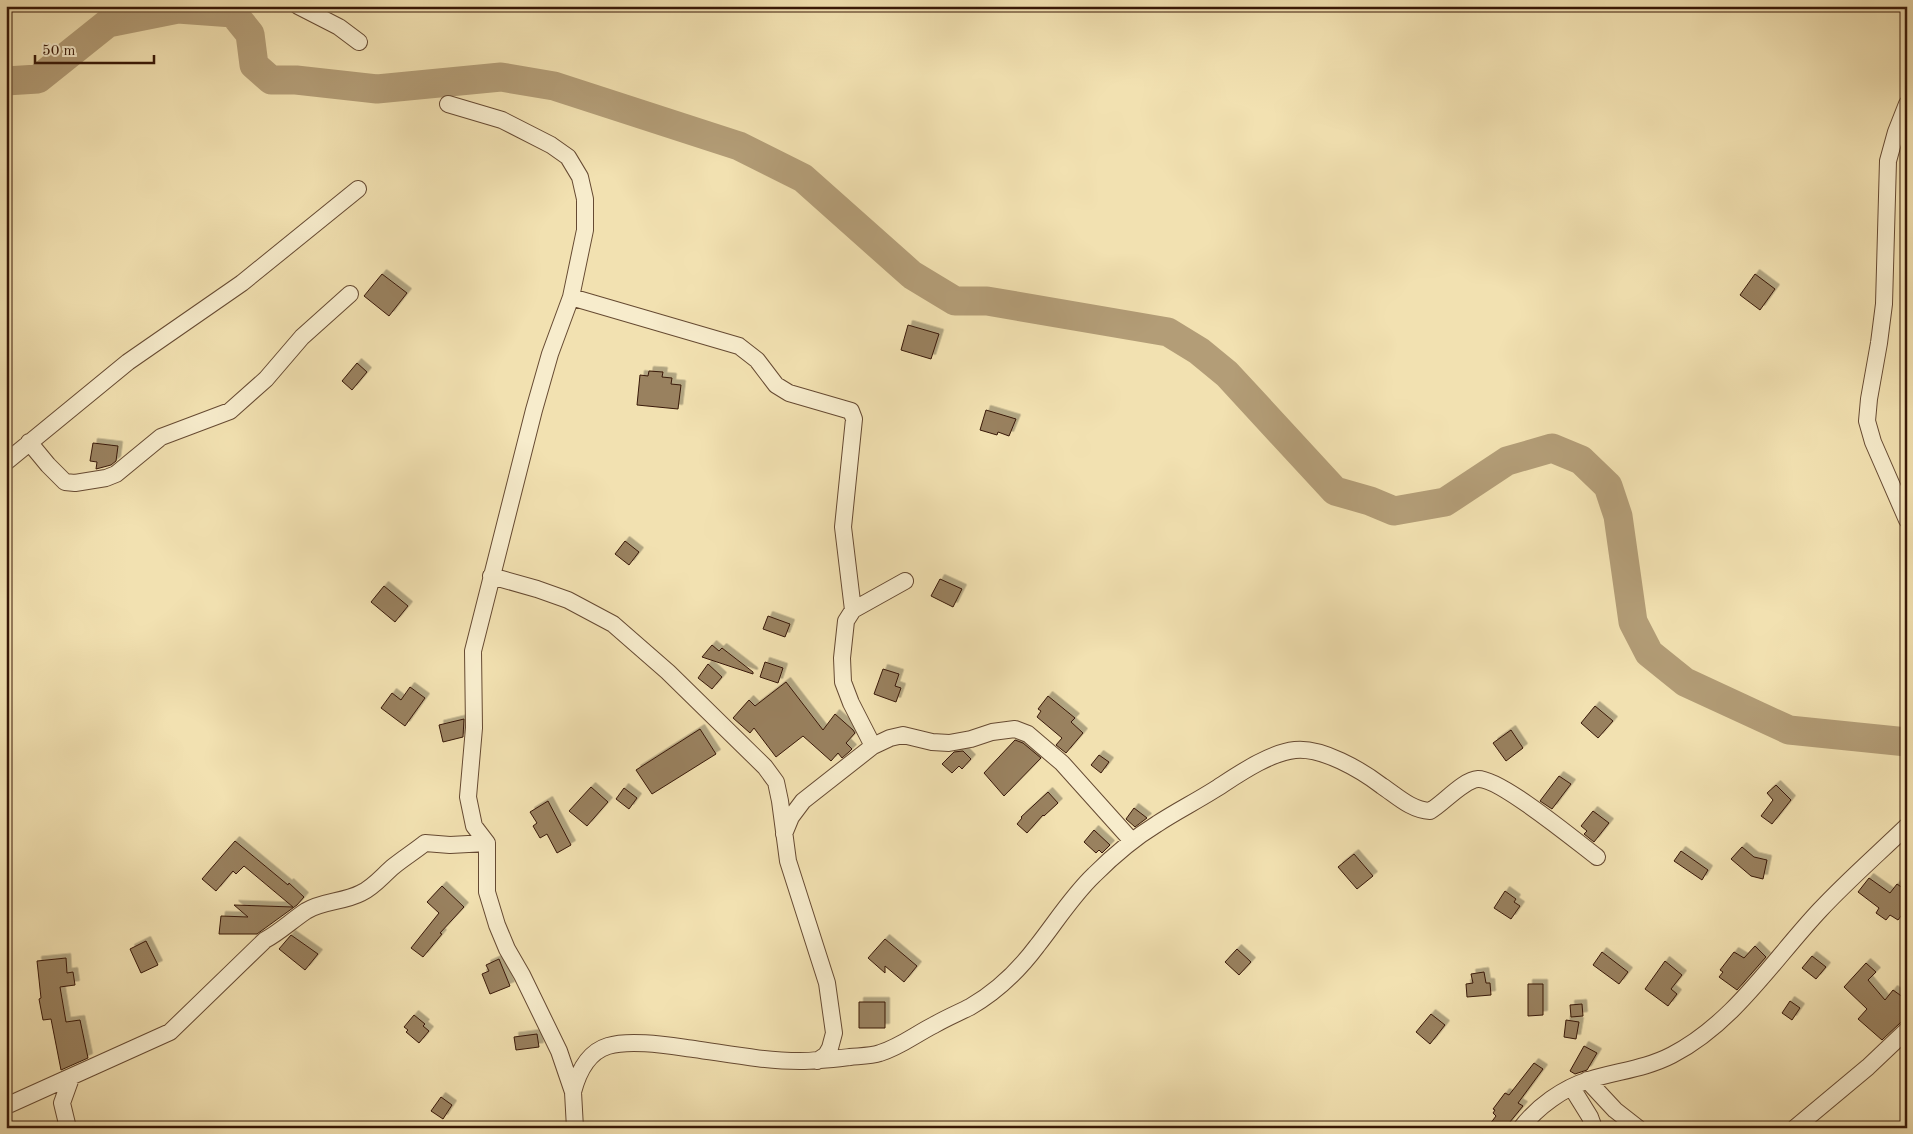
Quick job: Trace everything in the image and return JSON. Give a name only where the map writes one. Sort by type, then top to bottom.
[{"type":"street","points":[[298,6],[338,27],[359,42]]},
{"type":"street","points":[[448,104],[502,120],[551,145],[568,157],[580,177],[586,199],[585,230],[572,297],[550,354],[534,410],[473,651],[474,728],[468,798],[474,826],[487,843],[487,892],[497,925],[507,949],[522,975],[559,1051],[573,1092],[575,1128]]},
{"type":"street","points":[[1907,104],[1896,132],[1888,161],[1889,192],[1884,304],[1867,421],[1907,520]]},
{"type":"street","points":[[6,462],[128,362],[242,282],[358,189]]},
{"type":"street","points":[[29,442],[65,482],[75,483],[106,478],[116,474],[161,438],[230,411],[266,379],[302,337],[350,294]]},
{"type":"street","points":[[572,297],[739,346],[757,360],[776,385],[789,393],[851,412],[854,419],[843,527],[853,610]]},
{"type":"street","points":[[491,576],[537,588],[568,600],[612,624],[668,672],[765,767],[776,782],[788,861],[828,982],[834,1032],[833,1040],[826,1055],[817,1061]]},
{"type":"street","points":[[873,746],[851,703],[843,682],[842,658],[846,621],[853,610],[905,581]]},
{"type":"street","points":[[784,834],[791,817],[803,802],[873,746],[890,738],[903,735],[932,742],[949,743],[971,740],[1007,729],[1015,729],[1028,734],[1062,762],[1132,842]]},
{"type":"street","points":[[573,1092],[582,1067],[594,1053],[608,1046],[636,1043],[674,1046],[748,1057],[817,1061],[879,1054],[907,1041],[971,1006],[997,988],[1037,947],[1072,898],[1094,875],[1132,842],[1157,824],[1267,759],[1281,753],[1298,750],[1337,759],[1365,773],[1413,808],[1424,811],[1430,811],[1465,784],[1478,779],[1499,786],[1522,800],[1597,857]]},
{"type":"street","points":[[1522,1128],[1542,1106],[1587,1080],[1648,1066],[1672,1055],[1697,1040],[1736,1005],[1820,910],[1907,826]]},
{"type":"street","points":[[6,1106],[170,1032],[265,940],[280,932],[306,911],[362,893],[425,844],[450,846],[487,843]]},
{"type":"street","points":[[1795,1128],[1868,1067],[1907,1030]]},
{"type":"street","points":[[68,1128],[62,1103],[71,1078]]},
{"type":"street","points":[[1587,1080],[1615,1110],[1638,1128]]},
{"type":"street","points":[[1572,1088],[1590,1117],[1594,1128]]},
{"type":"building","points":[[382,274],[407,293],[389,316],[364,296]]},
{"type":"building","points":[[1755,274],[1775,289],[1760,310],[1740,295]]},
{"type":"building","points":[[908,325],[939,334],[931,359],[901,350]]},
{"type":"building","points":[[357,363],[367,372],[352,390],[342,381]]},
{"type":"building","points":[[649,371],[663,372],[662,377],[672,378],[671,384],[681,385],[678,409],[637,405],[640,375],[648,376]]},
{"type":"building","points":[[986,410],[1016,419],[1009,436],[998,432],[997,435],[980,430]]},
{"type":"building","points":[[93,443],[118,446],[116,461],[111,465],[96,469],[97,462],[90,461]]},
{"type":"building","points":[[625,541],[639,552],[629,565],[615,554]]},
{"type":"building","points":[[940,579],[962,589],[953,607],[931,596]]},
{"type":"building","points":[[384,586],[408,606],[395,622],[371,602]]},
{"type":"building","points":[[768,616],[790,624],[785,637],[763,629]]},
{"type":"building","points":[[712,645],[719,651],[722,648],[753,672],[753,674],[702,657]]},
{"type":"building","points":[[765,662],[783,668],[778,683],[760,677]]},
{"type":"building","points":[[708,664],[722,677],[712,689],[698,678]]},
{"type":"building","points":[[883,669],[899,674],[895,686],[901,688],[896,702],[874,694]]},
{"type":"building","points":[[786,682],[823,730],[835,714],[853,730],[855,733],[846,743],[852,749],[842,758],[838,753],[831,761],[803,736],[776,757],[754,728],[750,733],[733,718],[749,700],[755,706]]},
{"type":"building","points":[[410,687],[425,698],[405,726],[381,708],[392,693],[401,700]]},
{"type":"building","points":[[1048,696],[1075,718],[1071,722],[1083,733],[1066,753],[1056,745],[1062,738],[1037,717],[1041,711],[1038,709]]},
{"type":"building","points":[[1595,706],[1613,721],[1598,738],[1581,723]]},
{"type":"building","points":[[464,719],[463,737],[443,742],[439,725]]},
{"type":"building","points":[[700,729],[716,754],[652,794],[636,770]]},
{"type":"building","points":[[1511,730],[1523,748],[1506,761],[1493,743]]},
{"type":"building","points":[[1015,740],[1023,743],[1041,758],[1004,796],[984,773]]},
{"type":"building","points":[[963,751],[971,759],[962,769],[959,766],[952,773],[942,764],[954,752]]},
{"type":"building","points":[[1099,755],[1109,762],[1101,773],[1091,765]]},
{"type":"building","points":[[1559,776],[1571,784],[1552,809],[1540,801]]},
{"type":"building","points":[[1776,785],[1791,800],[1772,824],[1761,816],[1773,800],[1767,793]]},
{"type":"building","points":[[591,787],[608,802],[587,826],[569,811]]},
{"type":"building","points":[[624,788],[637,798],[629,809],[616,799]]},
{"type":"building","points":[[1048,792],[1058,803],[1043,815],[1027,833],[1017,824],[1021,817]]},
{"type":"building","points":[[548,801],[571,845],[557,853],[547,834],[540,838],[533,826],[537,823],[530,812]]},
{"type":"building","points":[[1134,808],[1147,818],[1135,827],[1126,819]]},
{"type":"building","points":[[1593,811],[1609,823],[1594,842],[1584,834],[1587,831],[1581,826]]},
{"type":"building","points":[[1094,830],[1110,845],[1102,853],[1099,850],[1096,853],[1084,842]]},
{"type":"building","points":[[235,841],[304,897],[297,905],[257,934],[219,934],[221,916],[248,917],[234,905],[293,907],[244,866],[236,874],[233,871],[216,891],[202,879]]},
{"type":"building","points":[[1742,847],[1754,857],[1767,860],[1763,879],[1751,876],[1731,859]]},
{"type":"building","points":[[1681,851],[1708,870],[1702,880],[1674,861]]},
{"type":"building","points":[[1354,854],[1373,876],[1357,889],[1338,867]]},
{"type":"building","points":[[1869,878],[1890,893],[1897,884],[1907,891],[1907,908],[1898,920],[1890,915],[1886,920],[1876,913],[1879,908],[1858,892]]},
{"type":"building","points":[[442,886],[464,907],[440,933],[442,934],[423,957],[411,948],[439,913],[427,902]]},
{"type":"building","points":[[1505,891],[1516,899],[1514,902],[1520,906],[1511,919],[1494,908]]},
{"type":"building","points":[[291,935],[318,954],[305,970],[279,949]]},
{"type":"building","points":[[885,939],[917,966],[904,982],[885,966],[885,973],[868,958]]},
{"type":"building","points":[[146,941],[158,965],[141,973],[130,949]]},
{"type":"building","points":[[1755,946],[1766,957],[1737,990],[1719,977],[1723,972],[1720,970],[1734,952],[1744,958]]},
{"type":"building","points":[[1237,949],[1251,962],[1239,975],[1225,962]]},
{"type":"building","points":[[1602,952],[1628,972],[1619,984],[1593,965]]},
{"type":"building","points":[[1812,956],[1826,967],[1816,979],[1802,968]]},
{"type":"building","points":[[66,958],[67,973],[73,972],[75,985],[60,987],[66,1022],[80,1020],[88,1058],[61,1070],[51,1019],[43,1020],[39,999],[41,998],[37,961]]},
{"type":"building","points":[[499,959],[510,986],[490,994],[482,974],[489,971],[486,965]]},
{"type":"building","points":[[1665,961],[1682,975],[1671,989],[1677,994],[1668,1006],[1645,989]]},
{"type":"building","points":[[1866,963],[1876,972],[1868,980],[1885,1000],[1893,990],[1907,1000],[1907,1020],[1900,1023],[1882,1040],[1858,1019],[1867,1009],[1844,987]]},
{"type":"building","points":[[1484,972],[1486,983],[1490,983],[1491,995],[1467,997],[1466,984],[1473,983],[1471,974]]},
{"type":"building","points":[[1528,984],[1543,984],[1543,1015],[1528,1016]]},
{"type":"building","points":[[1790,1001],[1800,1008],[1792,1020],[1782,1013]]},
{"type":"building","points":[[859,1002],[885,1002],[885,1028],[859,1028]]},
{"type":"building","points":[[1582,1004],[1583,1016],[1571,1017],[1570,1005]]},
{"type":"building","points":[[1431,1014],[1445,1025],[1430,1044],[1416,1032]]},
{"type":"building","points":[[414,1015],[425,1024],[423,1026],[429,1031],[419,1043],[406,1032],[408,1030],[404,1027]]},
{"type":"building","points":[[1566,1020],[1579,1022],[1576,1039],[1564,1037]]},
{"type":"building","points":[[537,1034],[539,1047],[516,1050],[514,1037]]},
{"type":"building","points":[[1584,1046],[1597,1053],[1587,1070],[1575,1074],[1570,1071]]},
{"type":"building","points":[[1534,1063],[1543,1069],[1518,1103],[1523,1106],[1505,1128],[1487,1128],[1496,1116],[1493,1113],[1495,1110],[1493,1109],[1505,1093],[1509,1095]]},
{"type":"building","points":[[441,1097],[452,1105],[443,1119],[431,1111]]},
{"type":"waterway","points":[[6,81],[38,79],[108,23],[178,9],[233,13],[250,34],[254,65],[271,80],[296,80],[377,89],[501,77],[554,86],[739,146],[803,178],[912,275],[955,301],[987,301],[1168,332],[1199,351],[1227,374],[1335,491],[1370,501],[1394,511],[1445,502],[1507,461],[1552,448],[1581,460],[1608,486],[1618,516],[1633,622],[1649,653],[1685,682],[1789,730],[1907,742]]}]
